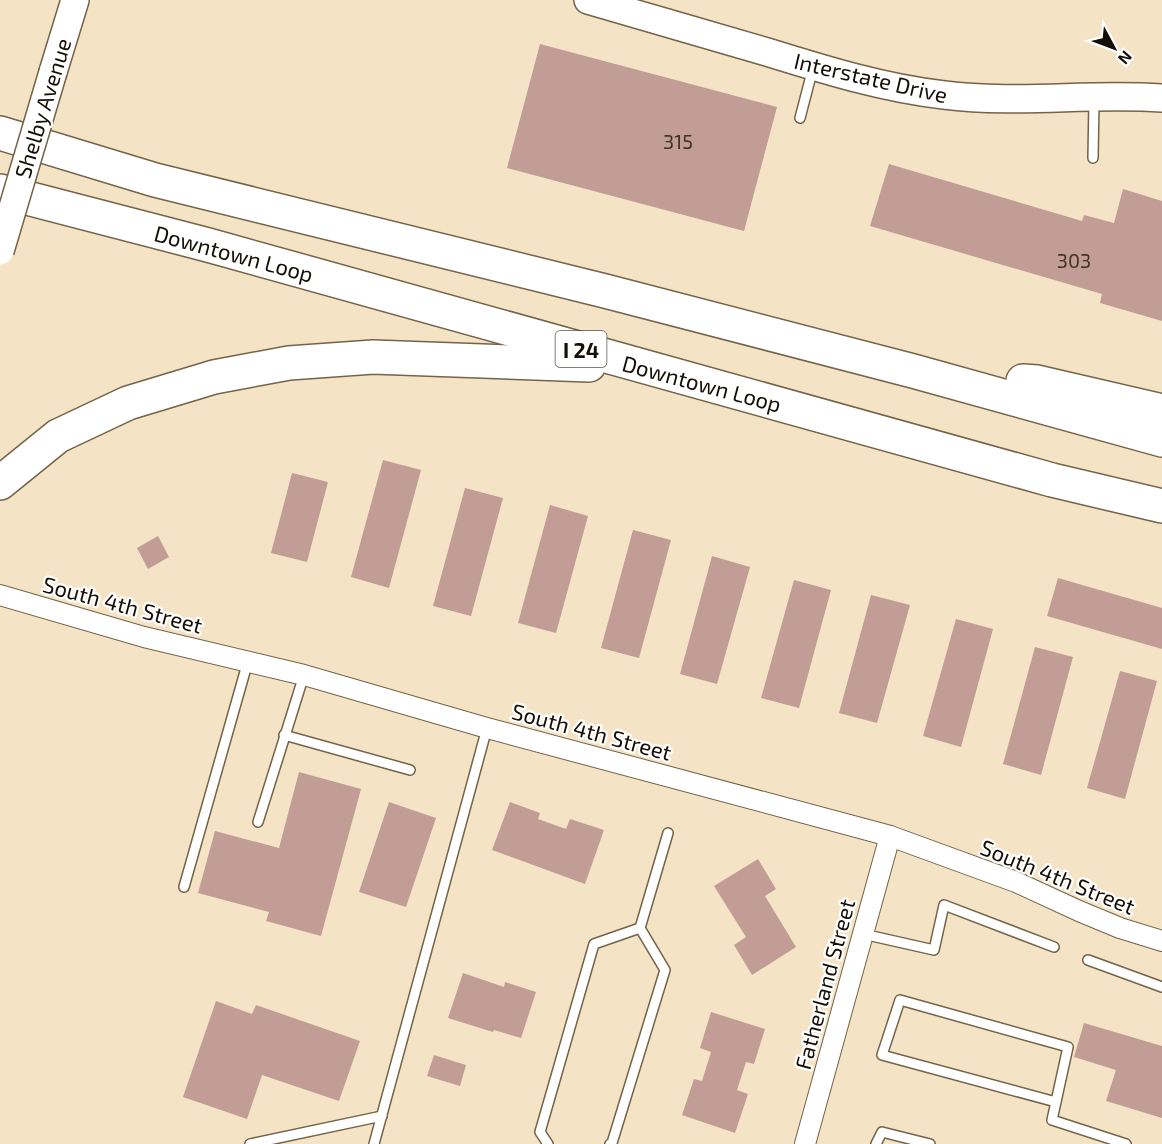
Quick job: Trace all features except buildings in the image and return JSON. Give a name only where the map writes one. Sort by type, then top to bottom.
[{"type":"highway","points":[[0,133],[155,180],[605,291],[913,371],[1162,440]]},
{"type":"highway","name":"Downtown Loop","points":[[0,191],[208,245],[1052,480],[1162,506]]},
{"type":"highway","points":[[0,483],[58,436],[128,403],[214,377],[289,363],[373,357],[643,367]]},
{"type":"highway","points":[[913,371],[1037,382],[1162,411]]},
{"type":"main road","name":"Shelby Avenue","points":[[0,251],[75,0]]},
{"type":"main road","name":"Interstate Drive","points":[[588,0],[813,66],[895,87],[945,95],[1006,99],[1162,98]]},
{"type":"street","name":"South 4th Street","points":[[0,595],[144,637],[304,675],[487,728],[890,836],[1016,882],[1120,928],[1162,941]]},
{"type":"street","name":"Fatherland Street","points":[[805,1144],[890,836]]},
{"type":"lane","points":[[800,118],[813,66]]},
{"type":"lane","points":[[1093,158],[1094,97]]},
{"type":"lane","points":[[184,887],[248,662]]},
{"type":"lane","points":[[258,822],[304,675]]},
{"type":"lane","points":[[374,1144],[487,728]]},
{"type":"lane","points":[[284,735],[410,770]]},
{"type":"lane","points":[[610,1144],[665,970],[640,928],[668,833]]},
{"type":"lane","points":[[863,934],[934,950],[944,905],[1054,947]]},
{"type":"lane","points":[[548,1144],[540,1132],[594,944],[640,928]]},
{"type":"lane","points":[[1088,960],[1162,987]]},
{"type":"lane","points":[[1056,1102],[882,1055],[900,1000],[1068,1047],[1056,1102],[1052,1120],[1125,1144]]},
{"type":"lane","points":[[250,1144],[382,1116]]},
{"type":"lane","points":[[876,1144],[882,1132],[930,1144]]}]
